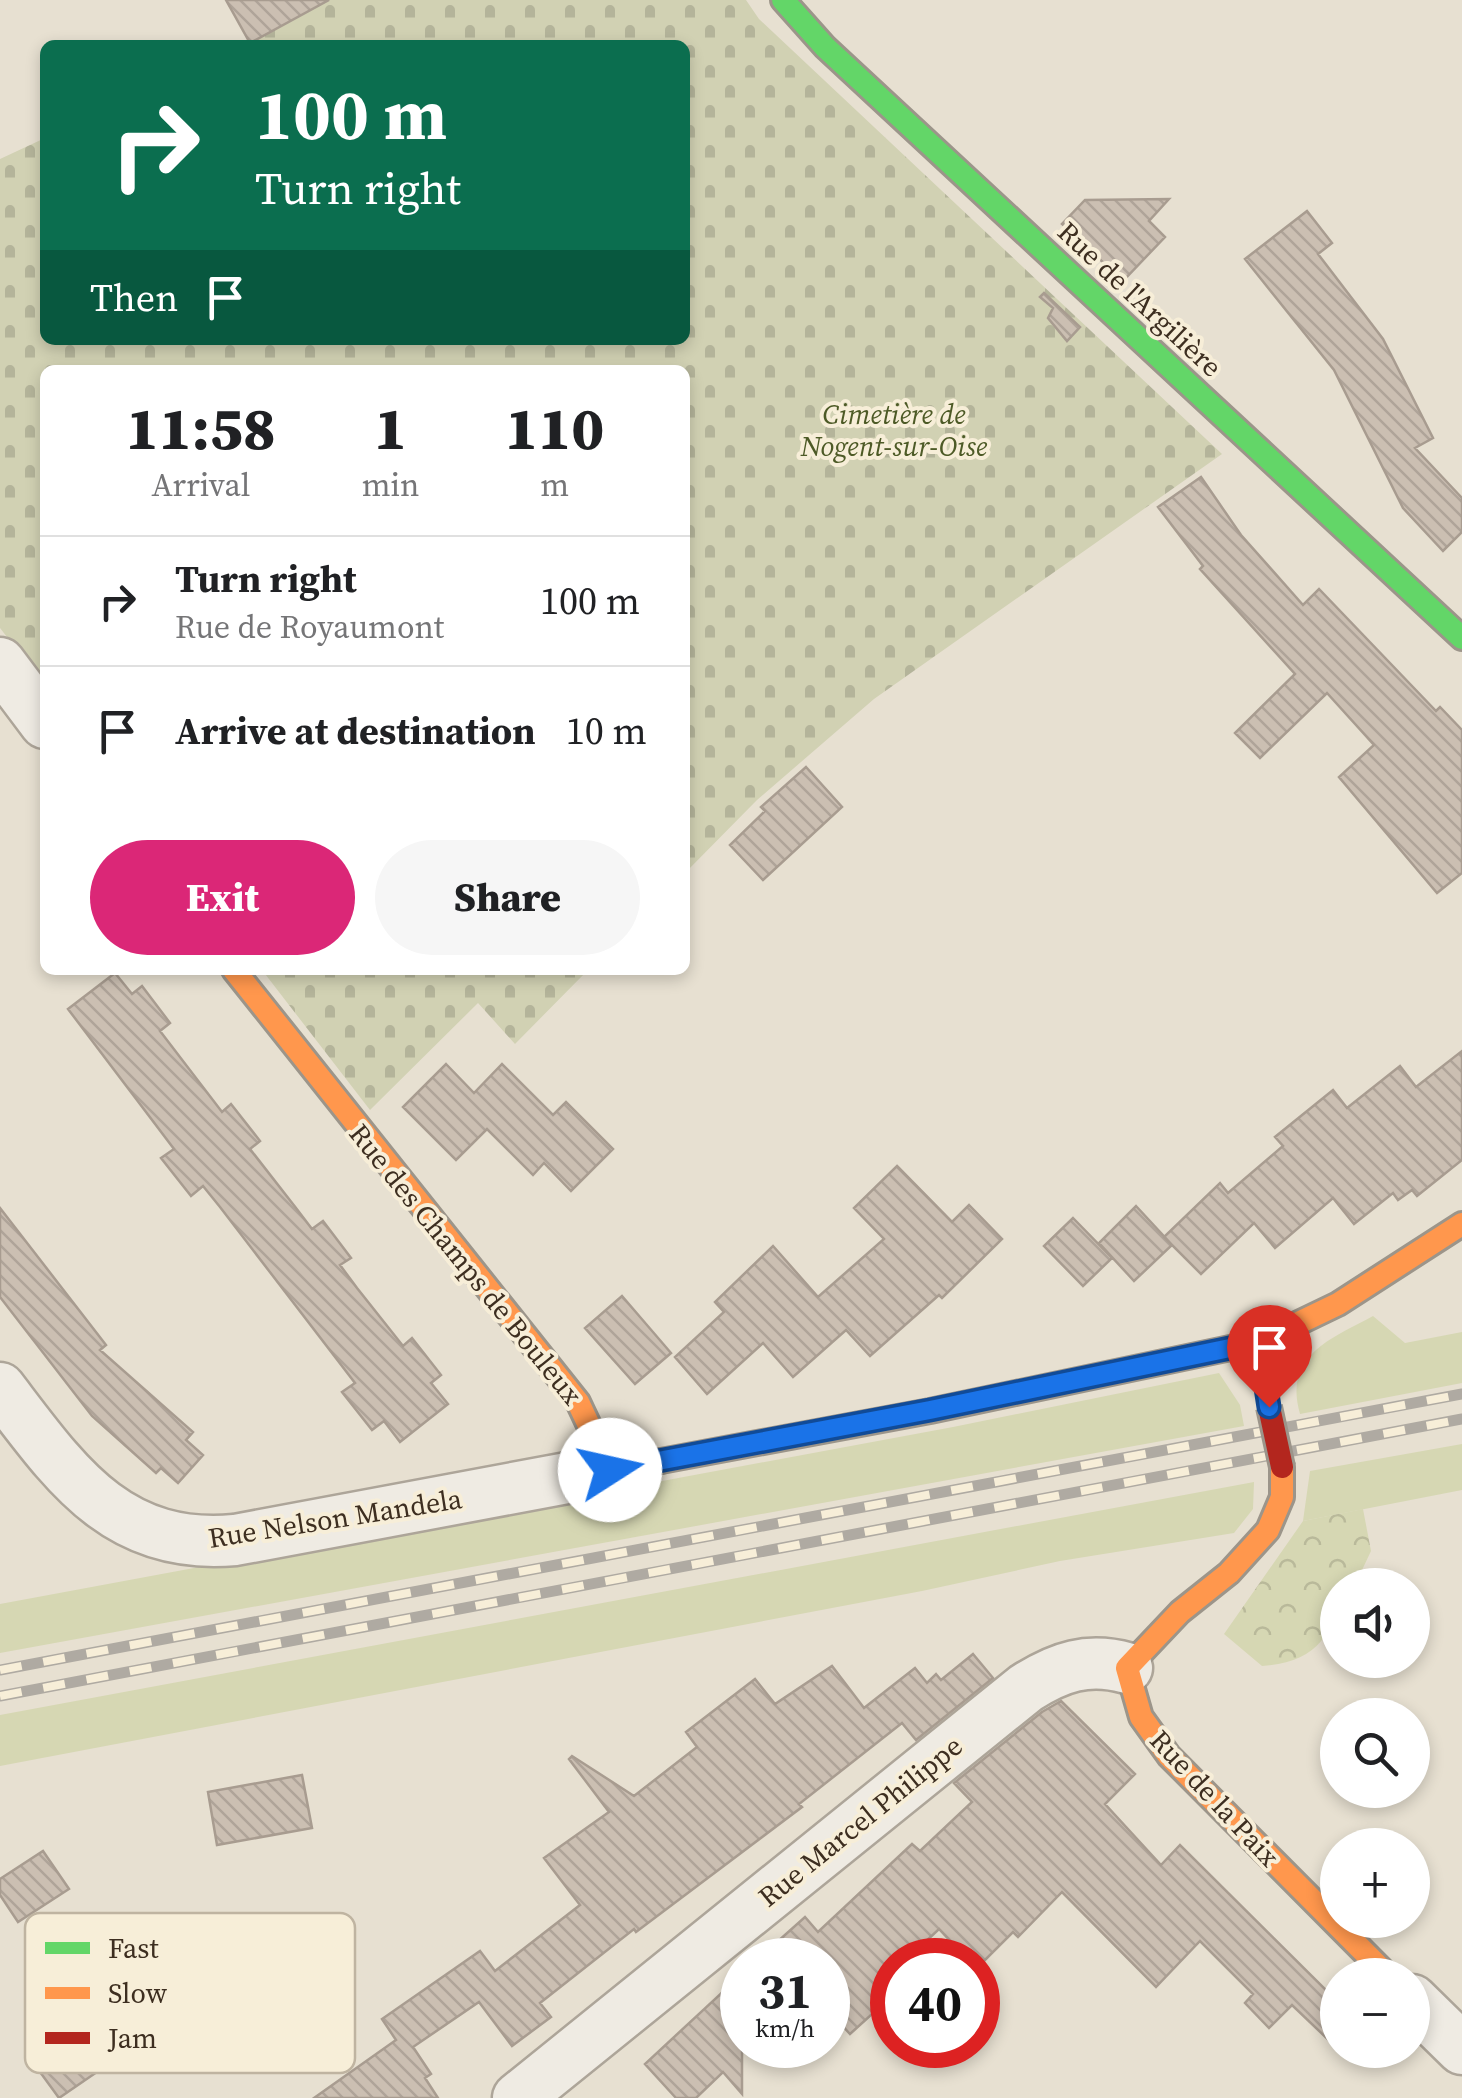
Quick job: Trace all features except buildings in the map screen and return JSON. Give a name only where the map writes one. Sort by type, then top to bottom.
[{"type":"street","name":"Rue de l'Argilière","points":[[782,0],[825,47],[1462,638]]},
{"type":"street","points":[[0,663],[40,716]]},
{"type":"street","name":"Rue des Champs de Bouleux","points":[[238,975],[578,1402],[610,1470]]},
{"type":"street","points":[[610,1470],[930,1410],[1259,1342],[1342,1302],[1462,1224]]},
{"type":"street","points":[[1126,1668],[1268,1530],[1282,1498],[1282,1467],[1259,1342]]},
{"type":"street","name":"Rue Nelson Mandela","points":[[0,1388],[57,1462],[95,1501],[140,1528],[188,1541],[235,1540],[610,1470]]},
{"type":"street","name":"Rue Marcel Philippe","points":[[518,2098],[1026,1688],[1062,1668],[1085,1662],[1126,1668]]},
{"type":"street","name":"Rue de la Paix","points":[[1126,1668],[1140,1716],[1168,1756],[1370,1958]]},
{"type":"street","points":[[1430,2017],[1461,2046]]},
{"type":"green space","name":"Cimetière de Nogent-sur-Oise","points":[[329,0],[746,0],[759,19],[1222,454],[874,699],[757,800],[690,868],[690,365],[40,365],[40,680],[0,628],[0,159],[40,140],[40,345],[690,345],[690,40],[254,40]]},
{"type":"green space","points":[[266,975],[583,975],[515,1044],[478,1003],[370,1110]]},
{"type":"green space","points":[[1373,1316],[1405,1343],[1462,1332],[1462,1383],[1300,1414],[1298,1377],[1305,1363],[1327,1342]]},
{"type":"green space","points":[[1219,1373],[1240,1405],[1244,1426],[0,1653],[0,1604],[953,1427]]},
{"type":"green space","points":[[1462,1444],[1462,1490],[1303,1521],[1310,1471]]},
{"type":"green space","points":[[1254,1482],[1253,1509],[1234,1533],[1060,1561],[922,1591],[0,1766],[0,1715]]},
{"type":"green space","points":[[1363,1509],[1371,1551],[1363,1568],[1320,1568],[1319,1644],[1296,1659],[1262,1666],[1224,1634],[1303,1521]]},
{"type":"railway","points":[[0,1670],[1462,1394]]},
{"type":"railway","points":[[0,1696],[1462,1419]]},
{"type":"traffic: fast","points":[[783,0],[825,47],[1462,638]]},
{"type":"traffic: fast","points":[[661,1461],[930,1411],[1259,1342]]},
{"type":"traffic: slow","points":[[238,975],[578,1402],[610,1470],[661,1461]]},
{"type":"traffic: slow","points":[[1265,1379],[1259,1342],[1338,1304],[1462,1224]]},
{"type":"traffic: slow","points":[[1282,1467],[1282,1497],[1268,1530],[1229,1573],[1180,1612],[1127,1668],[1141,1717],[1169,1756],[1370,1958]]},
{"type":"traffic: jam","points":[[1269,1407],[1282,1467]]},
{"type":"route","points":[[610,1470],[930,1410],[1259,1342],[1269,1407]]}]
